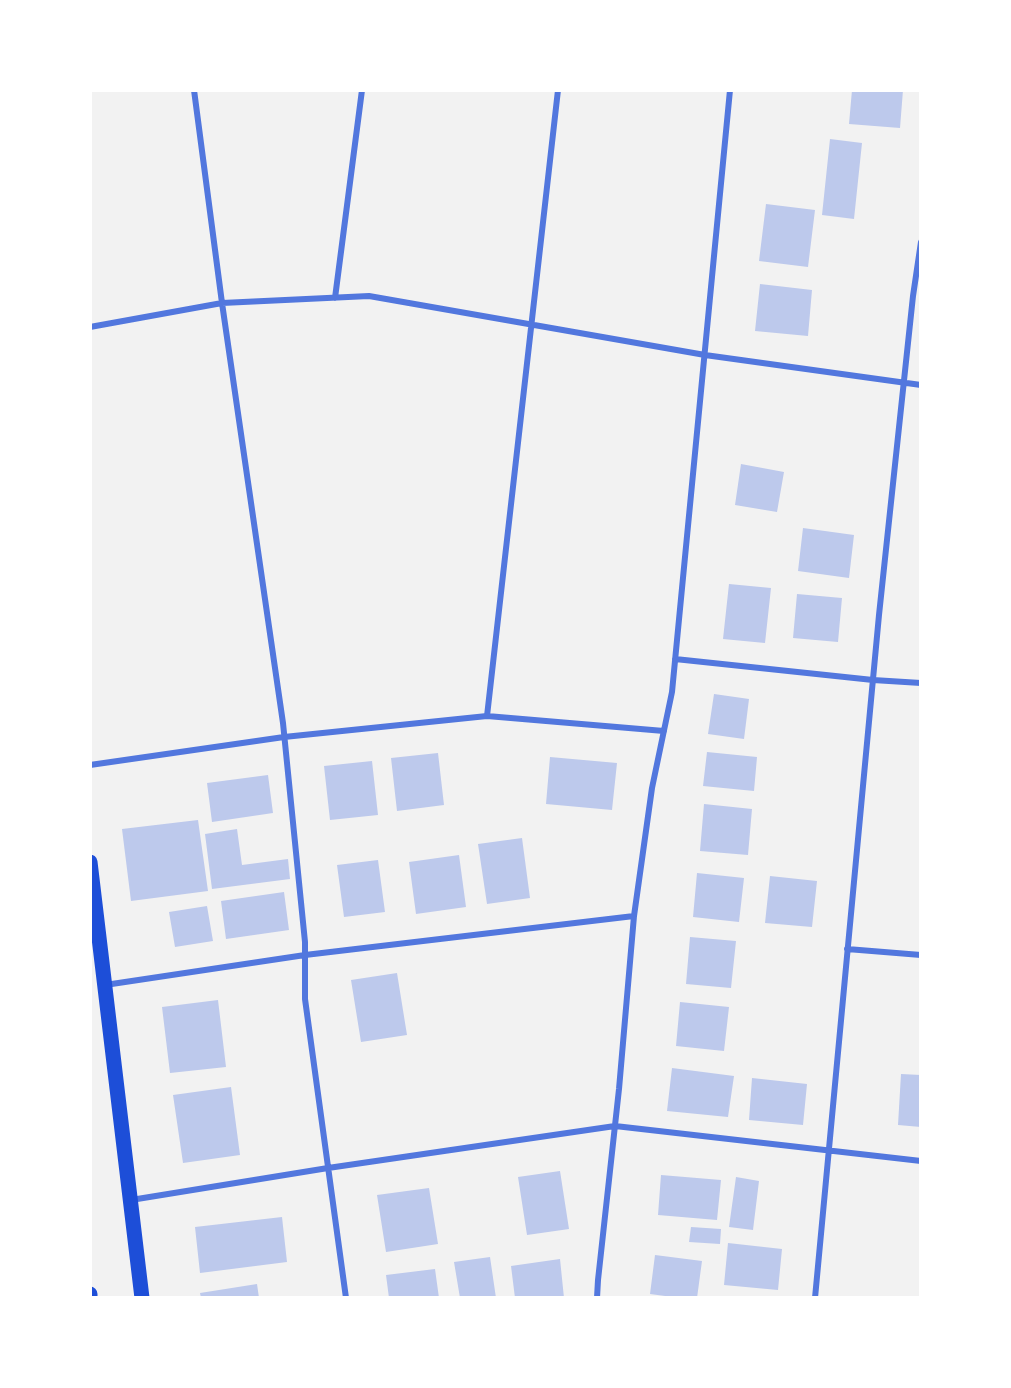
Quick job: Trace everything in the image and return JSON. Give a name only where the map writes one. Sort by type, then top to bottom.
[{"type":"main road","points":[[90,862],[142,1298]]},
{"type":"street","points":[[194,90],[284,737],[305,942],[305,999],[346,1298]]},
{"type":"street","points":[[335,298],[362,90]]},
{"type":"street","points":[[487,716],[558,90]]},
{"type":"street","points":[[597,1298],[634,916],[651,788],[672,692],[730,90]]},
{"type":"street","points":[[815,1298],[873,680],[913,296],[921,242]]},
{"type":"street","points":[[90,327],[222,303],[369,296],[705,355],[921,385]]},
{"type":"street","points":[[675,659],[873,680],[921,682]]},
{"type":"street","points":[[90,765],[284,737],[487,716],[664,730]]},
{"type":"street","points":[[105,985],[305,955],[634,916]]},
{"type":"street","points":[[847,950],[921,955]]},
{"type":"street","points":[[130,1200],[615,1126],[921,1161]]},
{"type":"building","points":[[852,90],[903,90],[900,128],[849,124]]},
{"type":"building","points":[[830,139],[862,143],[854,219],[822,215]]},
{"type":"building","points":[[766,204],[815,210],[808,267],[759,261]]},
{"type":"building","points":[[760,284],[812,290],[808,336],[755,331]]},
{"type":"building","points":[[741,464],[784,472],[777,512],[735,505]]},
{"type":"building","points":[[803,528],[854,535],[849,578],[798,571]]},
{"type":"building","points":[[729,584],[771,588],[765,643],[723,639]]},
{"type":"building","points":[[797,594],[842,598],[838,642],[793,638]]},
{"type":"building","points":[[714,694],[749,699],[744,739],[708,734]]},
{"type":"building","points":[[707,752],[757,757],[754,791],[703,786]]},
{"type":"building","points":[[438,753],[444,805],[397,811],[391,758]]},
{"type":"building","points":[[550,757],[617,763],[612,810],[546,804]]},
{"type":"building","points":[[372,761],[378,815],[330,820],[324,766]]},
{"type":"building","points":[[268,775],[273,813],[212,822],[207,783]]},
{"type":"building","points":[[704,804],[752,809],[748,855],[700,851]]},
{"type":"building","points":[[198,820],[208,891],[131,901],[122,829]]},
{"type":"building","points":[[237,829],[242,865],[288,859],[290,879],[212,889],[205,834]]},
{"type":"building","points":[[522,838],[530,898],[487,904],[478,844]]},
{"type":"building","points":[[459,855],[466,907],[416,914],[409,862]]},
{"type":"building","points":[[378,860],[385,912],[344,917],[337,865]]},
{"type":"building","points":[[697,873],[744,878],[739,922],[693,917]]},
{"type":"building","points":[[770,876],[817,881],[812,927],[765,923]]},
{"type":"building","points":[[284,892],[289,930],[226,939],[221,901]]},
{"type":"building","points":[[207,906],[213,941],[175,947],[169,912]]},
{"type":"building","points":[[690,937],[736,941],[731,988],[686,984]]},
{"type":"building","points":[[397,973],[407,1035],[361,1042],[351,980]]},
{"type":"building","points":[[218,1000],[226,1067],[170,1073],[162,1007]]},
{"type":"building","points":[[680,1002],[729,1007],[724,1051],[676,1046]]},
{"type":"building","points":[[672,1068],[734,1076],[728,1117],[667,1111]]},
{"type":"building","points":[[901,1074],[921,1075],[921,1127],[898,1125]]},
{"type":"building","points":[[752,1078],[807,1084],[803,1125],[749,1120]]},
{"type":"building","points":[[231,1087],[240,1155],[183,1163],[173,1095]]},
{"type":"building","points":[[560,1171],[569,1229],[527,1235],[518,1177]]},
{"type":"building","points":[[661,1175],[721,1180],[717,1220],[658,1215]]},
{"type":"building","points":[[736,1177],[759,1181],[753,1230],[729,1227]]},
{"type":"building","points":[[429,1188],[438,1244],[386,1252],[377,1195]]},
{"type":"building","points":[[282,1217],[287,1262],[200,1273],[195,1227]]},
{"type":"building","points":[[691,1227],[721,1229],[720,1244],[689,1242]]},
{"type":"building","points":[[728,1243],[782,1249],[778,1290],[724,1285]]},
{"type":"building","points":[[655,1255],[702,1261],[697,1298],[650,1294]]},
{"type":"building","points":[[490,1257],[496,1298],[460,1298],[454,1262]]},
{"type":"building","points":[[560,1259],[564,1298],[515,1298],[511,1266]]},
{"type":"building","points":[[435,1269],[439,1298],[389,1298],[386,1275]]},
{"type":"building","points":[[257,1284],[259,1298],[201,1298],[200,1293]]}]
